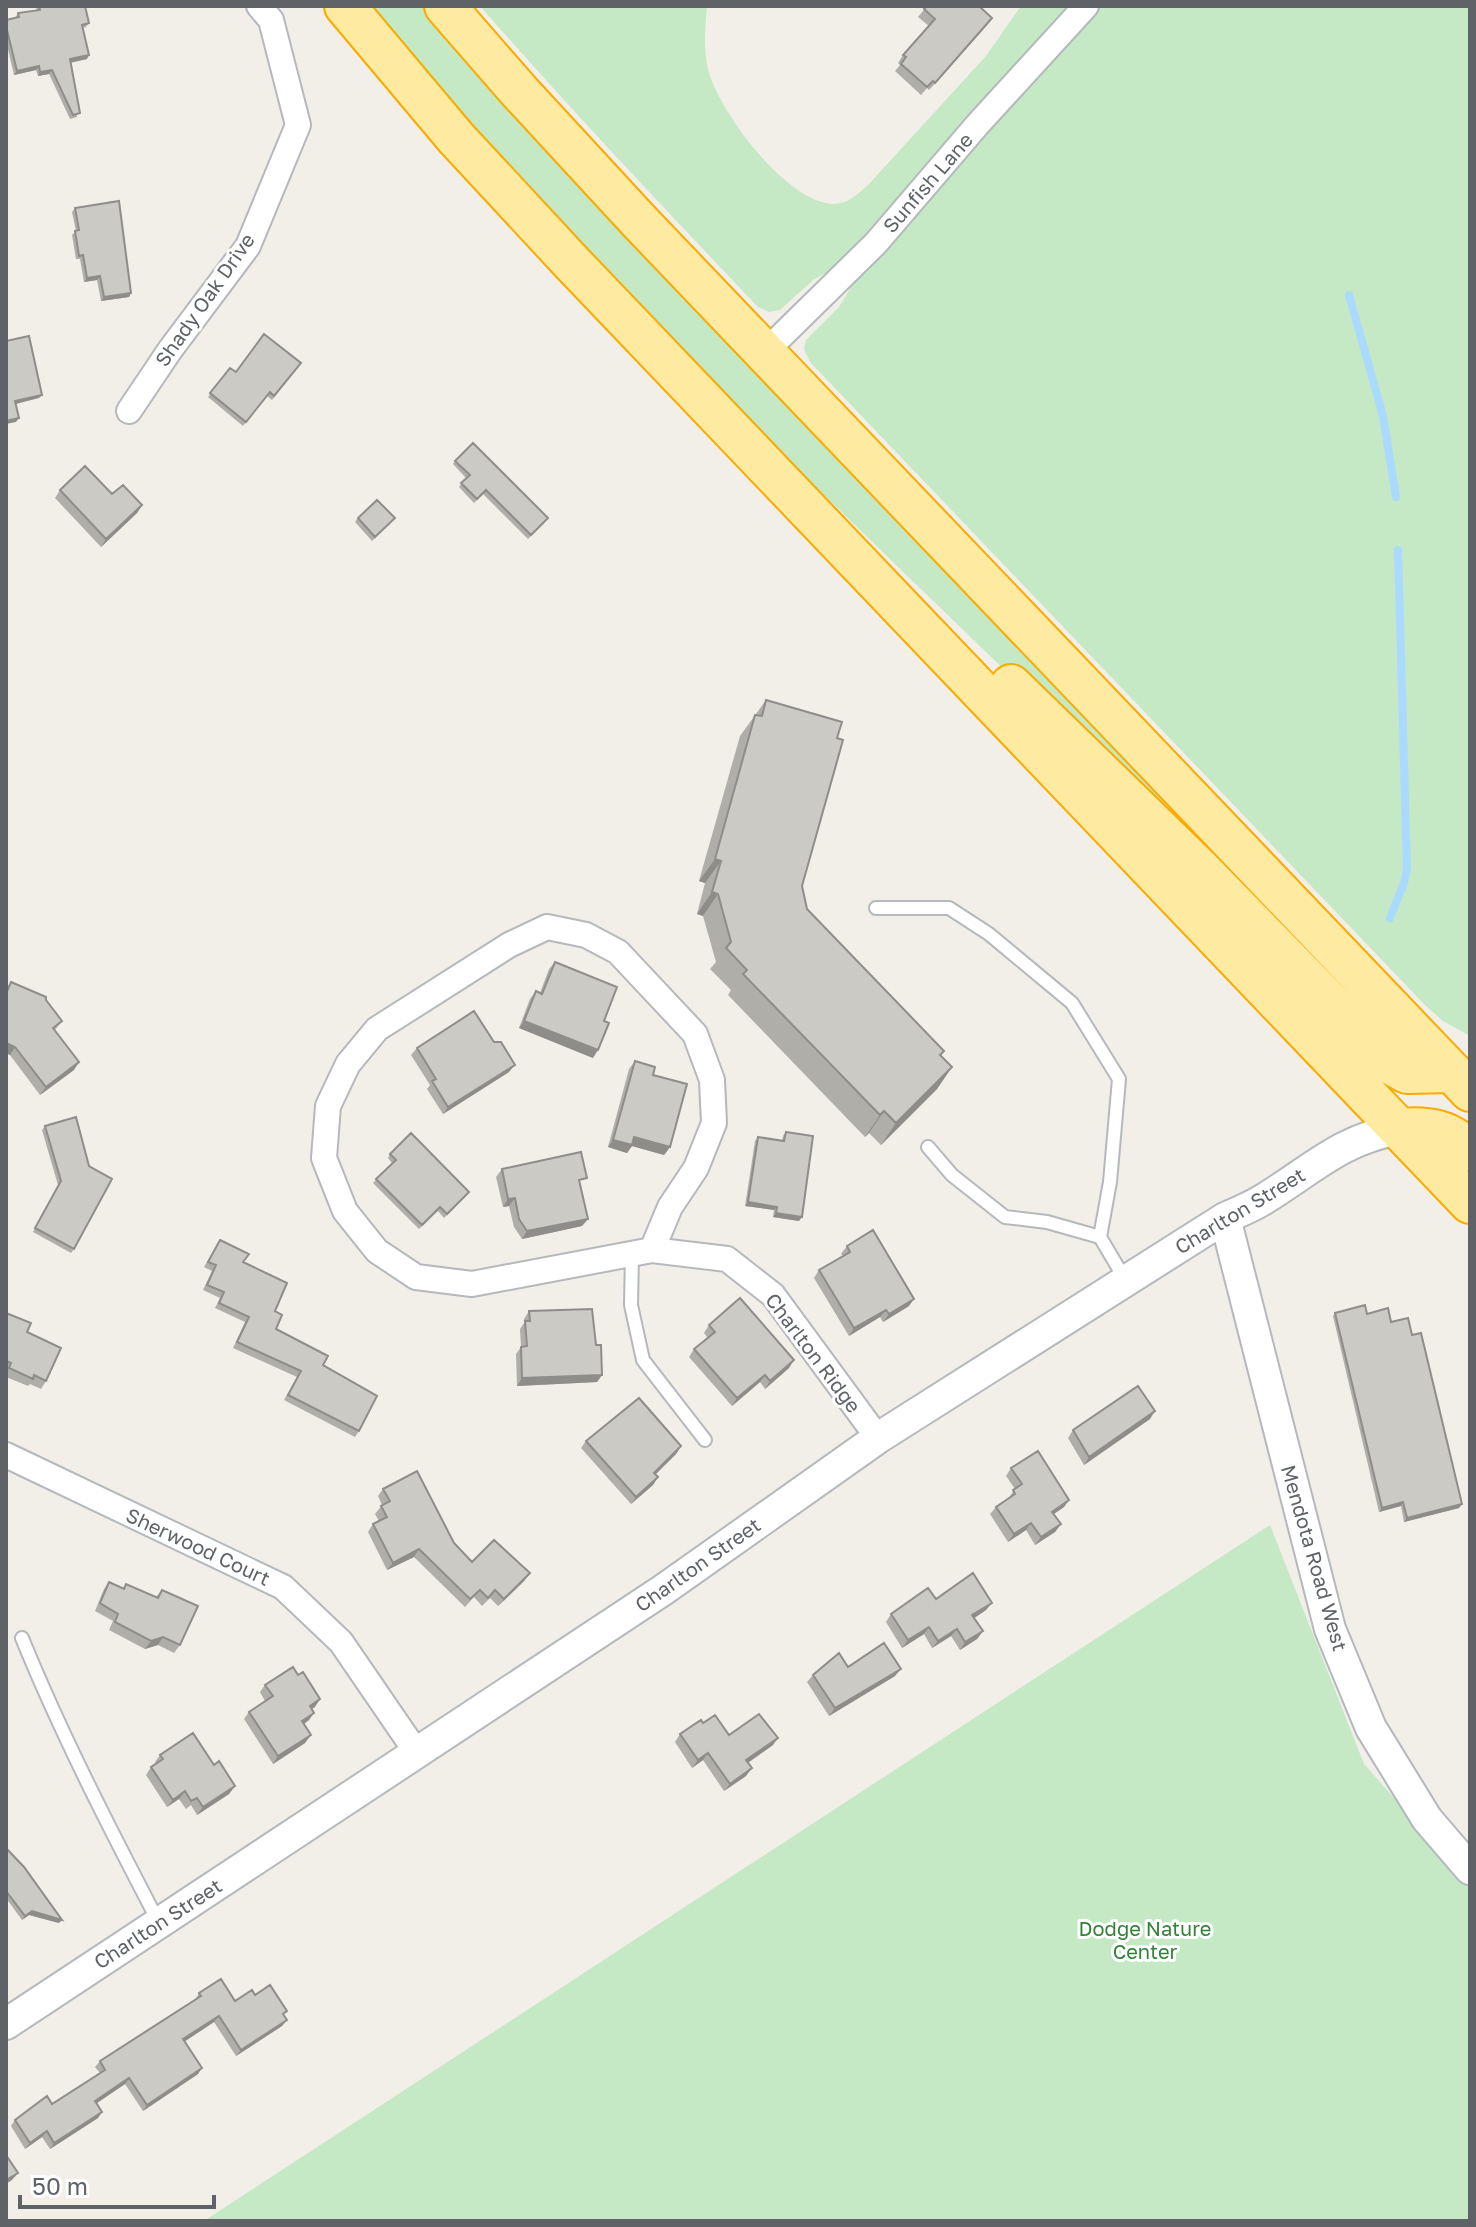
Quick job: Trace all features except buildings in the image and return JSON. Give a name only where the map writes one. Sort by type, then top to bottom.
[{"type":"highway","points":[[345,6],[497,183],[1470,1203]]},
{"type":"highway","points":[[445,6],[561,138],[764,353],[1464,1078]]},
{"type":"highway","points":[[783,485],[950,627],[1198,867],[1389,1063],[1407,1073],[1464,1078]]},
{"type":"highway","points":[[1400,1129],[1441,1131],[1453,1136],[1470,1151]]},
{"type":"street","name":"Shady Oak Drive","points":[[129,411],[170,350],[248,246],[298,125],[271,20],[259,6]]},
{"type":"street","name":"Sunfish Lane","points":[[764,353],[869,251],[978,124],[1086,6]]},
{"type":"street","name":"Charlton Ridge","points":[[642,1252],[696,1168],[714,1123],[712,1080],[695,1034],[618,952],[586,935],[547,927],[509,945],[377,1029],[348,1064],[328,1106],[324,1158],[345,1211],[377,1251],[416,1277],[472,1284],[642,1252],[727,1259],[773,1295],[878,1438]]},
{"type":"street","name":"Charlton Street","points":[[6,2024],[663,1590],[878,1438],[1346,1145],[1400,1129]]},
{"type":"street","name":"Mendota Road West","points":[[1225,1218],[1330,1629],[1371,1728],[1427,1819],[1470,1869]]},
{"type":"street","name":"Sherwood Court","points":[[6,1455],[283,1587],[341,1642],[417,1753]]},
{"type":"lane","points":[[876,908],[949,908],[989,934],[1072,1003],[1119,1079],[1110,1182],[1100,1237],[1126,1281]]},
{"type":"lane","points":[[928,1147],[952,1175],[1005,1217],[1047,1222],[1100,1237]]},
{"type":"lane","points":[[642,1252],[631,1305],[643,1360],[705,1440]]},
{"type":"lane","points":[[22,1638],[54,1716],[159,1923]]},
{"type":"green space","points":[[370,6],[421,6],[504,104],[624,233],[1408,1055],[1203,862],[768,441],[511,170]]},
{"type":"green space","points":[[480,6],[707,6],[707,65],[727,111],[776,172],[814,199],[837,204],[847,201],[869,184],[986,56],[1021,6],[1073,6],[901,201],[840,265],[813,280],[780,310],[769,312],[758,307],[688,233]]},
{"type":"green space","points":[[1099,6],[1470,6],[1470,1036],[1443,1021],[1425,1005],[810,362],[804,349],[806,340],[839,307],[858,276]]},
{"type":"green space","name":"Dodge Nature Center","points":[[1270,1525],[1364,1764],[1470,1884],[1470,2221],[204,2221]]},
{"type":"waterway","points":[[1349,295],[1383,416],[1396,497]]},
{"type":"waterway","points":[[1390,918],[1407,869],[1398,550]]}]
